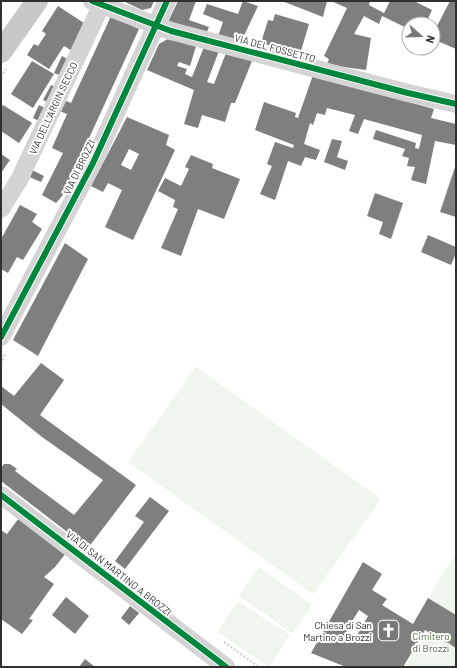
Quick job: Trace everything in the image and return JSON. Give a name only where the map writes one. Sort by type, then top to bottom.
[{"type":"main road","points":[[1,29],[19,1]]},
{"type":"main road","points":[[1,52],[36,1]]},
{"type":"street","name":"VIA DI BROZZI","points":[[1,337],[93,163],[166,1]]},
{"type":"street","name":"VIA DEL FOSSETTO","points":[[96,4],[155,26],[408,93],[456,104]]},
{"type":"street","name":"VIA DELL'ARGIN SECCO","points":[[1,209],[19,180],[96,4]]},
{"type":"street","name":"VIA DI SAN MARTINO A BROZZI","points":[[1,495],[226,667]]},
{"type":"green space","points":[[196,367],[381,499],[313,594],[128,462]]},
{"type":"green space","name":"Cimitero di Brozzi","points":[[456,552],[456,667],[387,667]]},
{"type":"green space","points":[[259,567],[312,605],[292,633],[239,596]]},
{"type":"green space","points":[[238,601],[290,635],[269,667],[218,632]]},
{"type":"building","points":[[123,1],[154,1],[151,8],[142,10]]},
{"type":"building","points":[[178,1],[196,1],[189,20],[209,27],[205,36],[168,22]]},
{"type":"building","points":[[243,1],[258,6],[239,46],[217,39],[223,22],[203,14],[207,4],[238,14]]},
{"type":"building","points":[[282,1],[327,1],[323,17]]},
{"type":"building","points":[[331,1],[370,1],[369,5],[384,13],[390,1],[414,1],[432,10],[429,16],[401,16],[401,25],[382,16],[379,24],[364,16],[354,34],[371,38],[366,70],[336,66],[325,68],[329,59],[324,56],[347,8]]},
{"type":"building","points":[[450,1],[456,1],[456,49],[441,42],[441,18]]},
{"type":"building","points":[[58,6],[87,25],[74,52],[64,46],[49,69],[27,55],[34,44],[38,46],[46,34],[42,31]]},
{"type":"building","points":[[275,14],[309,24],[300,54],[261,43],[268,20],[273,21]]},
{"type":"building","points":[[111,16],[139,29],[63,195],[56,203],[42,195],[63,153],[52,148],[67,114],[57,110],[61,99],[71,103]]},
{"type":"building","points":[[168,39],[197,43],[190,66],[179,62],[177,66],[187,69],[185,74],[192,77],[204,47],[219,51],[207,82],[214,84],[226,53],[252,61],[235,103],[231,103],[225,122],[202,115],[198,128],[184,124],[194,90],[147,70],[159,44]]},
{"type":"building","points":[[62,56],[69,60],[62,76],[54,73]]},
{"type":"building","points":[[32,61],[54,74],[33,108],[11,94]]},
{"type":"building","points":[[313,75],[434,109],[431,118],[456,124],[456,145],[435,141],[426,184],[411,180],[415,167],[407,166],[409,158],[402,156],[405,149],[373,139],[376,130],[416,143],[415,148],[419,149],[422,135],[364,119],[358,134],[349,131],[355,115],[327,108],[325,115],[317,113],[313,125],[310,123],[304,144],[320,150],[316,160],[305,157],[301,166],[288,161],[275,200],[260,194],[272,166],[267,164],[275,142],[293,148],[294,145],[255,130],[264,102],[296,113],[295,117],[298,118]]},
{"type":"building","points":[[51,85],[57,88],[50,103],[43,100]]},
{"type":"building","points":[[3,105],[32,123],[19,143],[1,131],[1,108]]},
{"type":"building","points":[[39,105],[47,109],[41,122],[33,118]]},
{"type":"building","points":[[127,117],[169,135],[166,145],[175,150],[133,240],[105,227],[122,190],[108,183],[103,192],[91,186]],"holes":[[[129,149],[139,154],[131,170],[121,165]]]},
{"type":"building","points":[[332,139],[342,141],[337,157],[348,161],[345,170],[324,162]]},
{"type":"building","points":[[1,154],[10,160],[1,173]]},
{"type":"building","points":[[191,155],[213,164],[212,168],[240,179],[224,219],[198,209],[181,256],[161,248],[178,209],[173,207],[175,200],[158,191],[165,178],[181,186],[189,169],[185,167]]},
{"type":"building","points":[[456,164],[456,217],[440,212]]},
{"type":"building","points":[[30,169],[44,176],[41,182],[27,176]]},
{"type":"building","points":[[375,193],[403,203],[391,239],[379,234],[383,222],[367,216]]},
{"type":"building","points":[[20,205],[37,214],[32,222],[42,229],[23,260],[17,257],[8,273],[1,269],[1,239]]},
{"type":"building","points":[[428,235],[456,247],[456,253],[451,265],[421,252]]},
{"type":"building","points":[[65,243],[88,259],[38,356],[13,340]]},
{"type":"building","points":[[41,363],[64,380],[40,415],[136,485],[88,548],[1,481],[1,468],[4,464],[10,464],[17,469],[15,471],[74,515],[103,480],[42,437],[1,404],[1,386],[14,396]]},
{"type":"building","points":[[150,497],[169,511],[125,569],[115,561],[144,522],[135,516]]},
{"type":"building","points":[[19,518],[66,553],[55,567],[44,577],[54,584],[29,619],[33,620],[22,634],[1,619],[1,530],[7,534]]},
{"type":"building","points":[[363,562],[382,574],[372,590],[387,599],[382,605],[413,624],[428,598],[456,615],[456,648],[425,630],[403,667],[346,667],[311,653]],"holes":[[[359,610],[368,616],[356,637],[346,631]]]},
{"type":"building","points":[[66,597],[89,616],[75,634],[52,615]]},
{"type":"building","points":[[130,606],[139,613],[129,625],[121,618]]},
{"type":"building","points":[[85,659],[95,667],[79,667]]},
{"type":"cycle path","points":[[92,1],[171,31],[408,93],[456,104]]},
{"type":"cycle path","points":[[1,337],[93,163],[167,1]]},
{"type":"cycle path","points":[[1,495],[226,667]]},
{"type":"place","name":"Chiesa di San Martino a Brozzi","points":[[388,631]]}]
